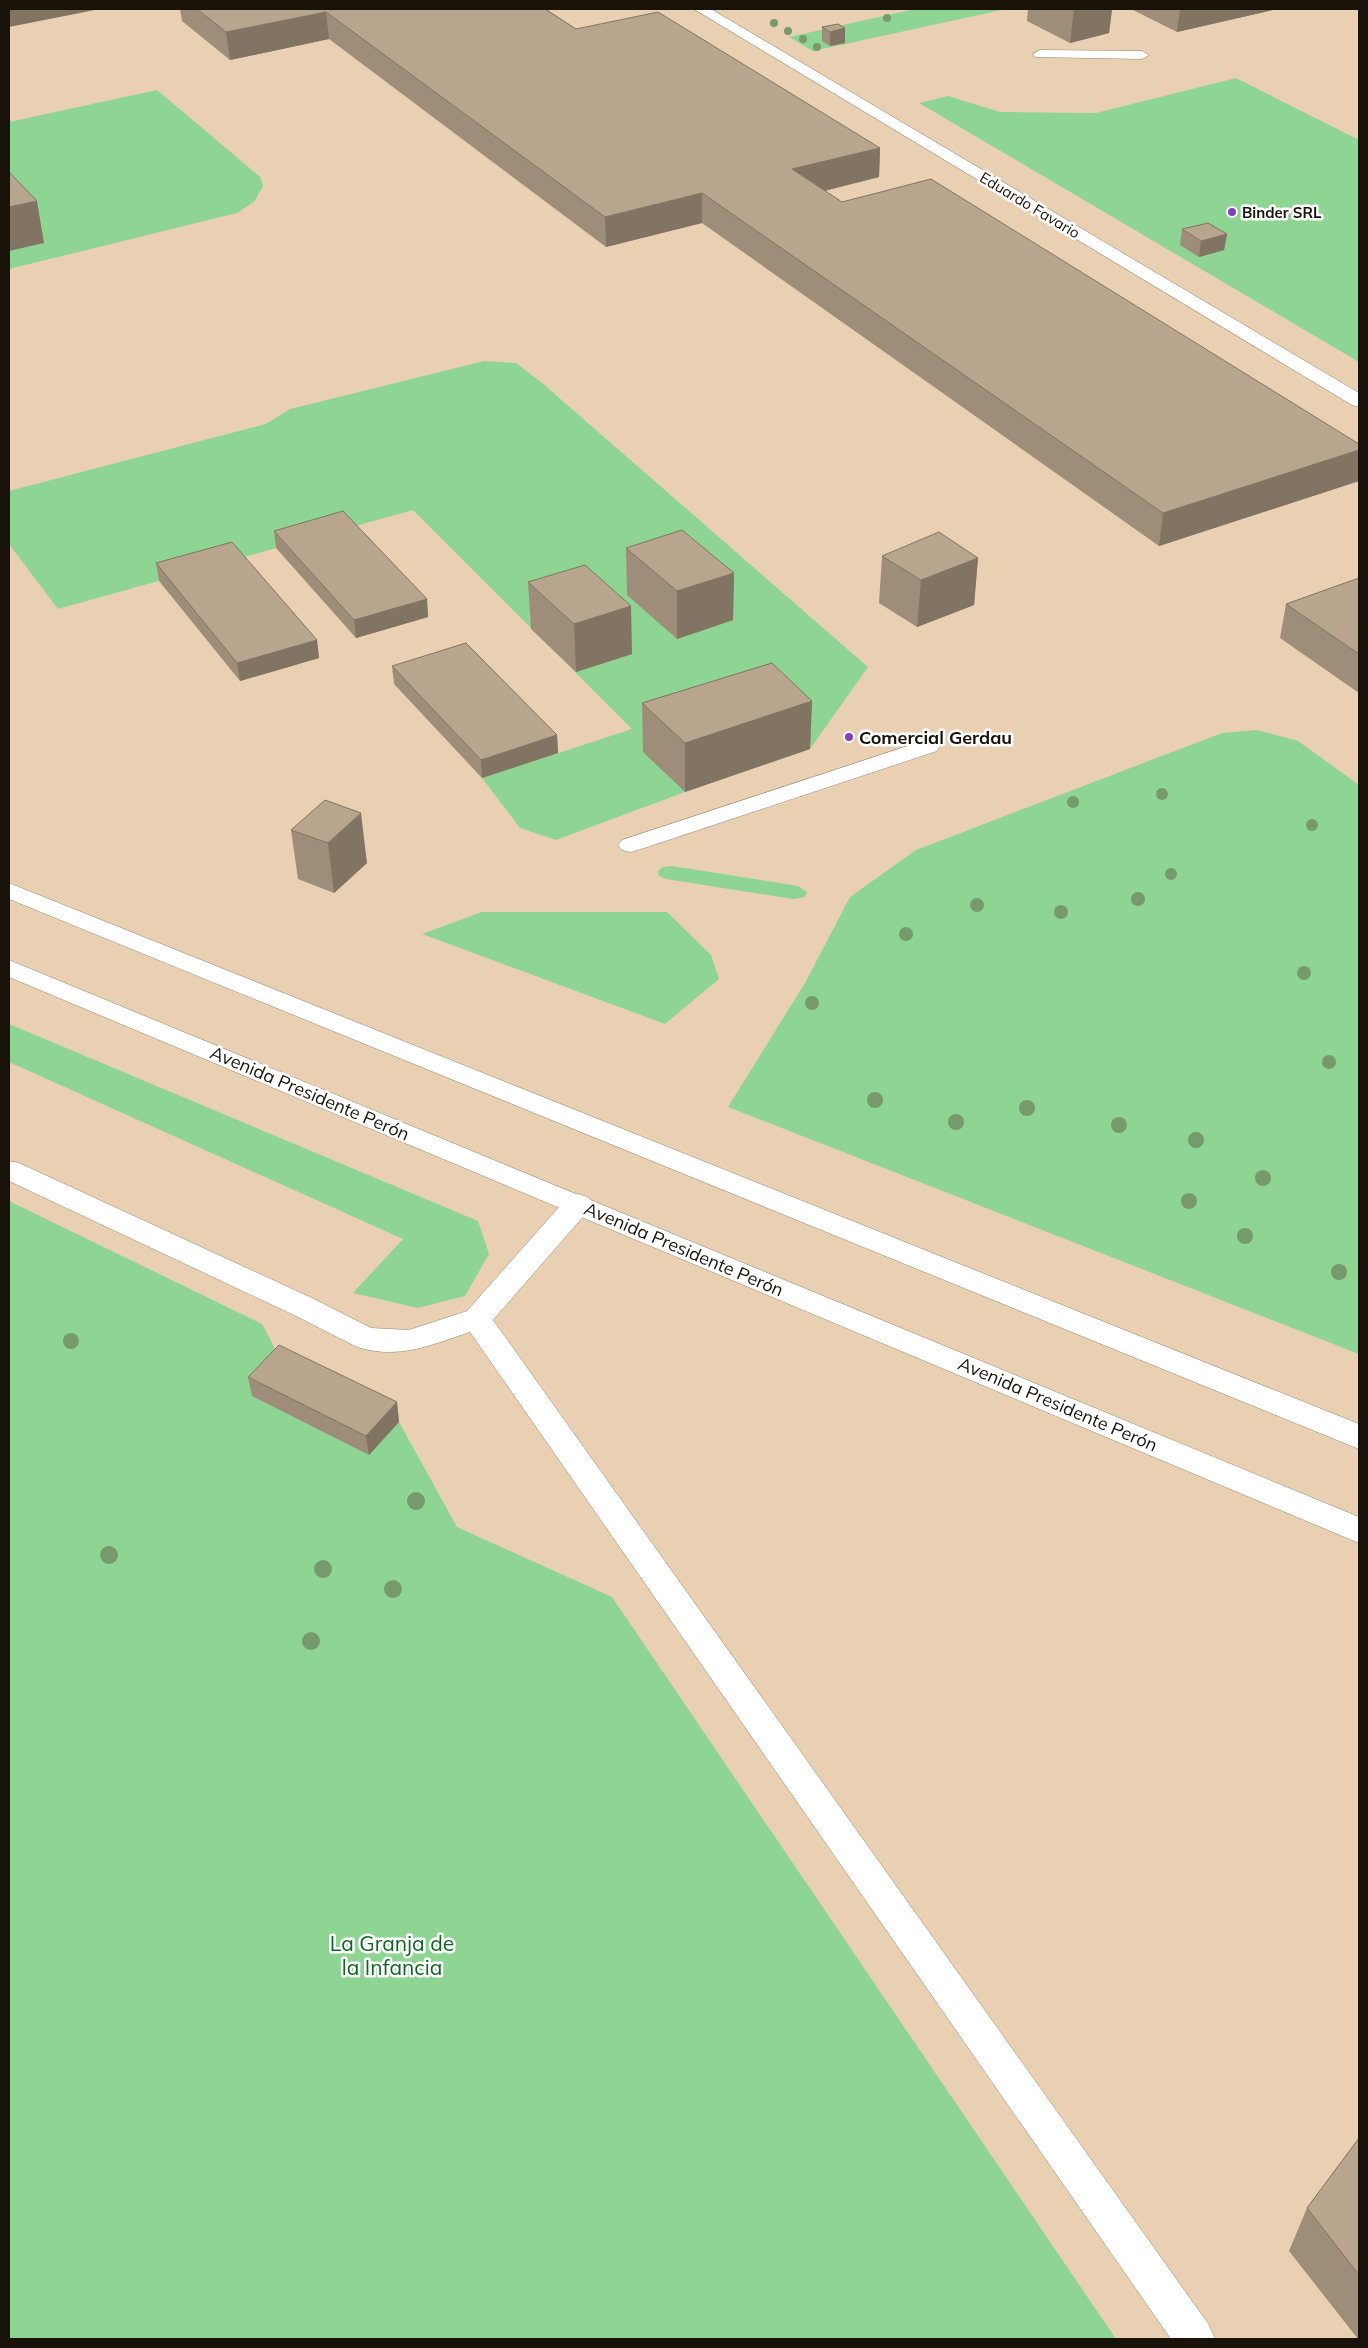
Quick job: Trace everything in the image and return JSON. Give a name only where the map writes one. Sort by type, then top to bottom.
[{"type":"main road","name":"Eduardo Favario","points":[[701,9],[1359,401]]},
{"type":"main road","points":[[1040,54],[1142,55]]},
{"type":"main road","points":[[630,845],[929,746]]},
{"type":"main road","points":[[9,890],[1359,1437]]},
{"type":"main road","name":"Avenida Presidente Perón","points":[[9,968],[1359,1530]]},
{"type":"main road","points":[[9,1170],[295,1303],[367,1339],[408,1341],[477,1319],[578,1204]]},
{"type":"main road","points":[[477,1319],[1195,2339]]},
{"type":"shaded area","points":[[9,9],[1359,9],[1359,2339],[9,2339]]},
{"type":"green space","points":[[915,9],[1006,9],[813,51],[789,37]]},
{"type":"green space","points":[[1236,78],[1359,140],[1359,362],[919,103],[948,96],[1000,112],[1096,113]]},
{"type":"green space","points":[[157,90],[260,177],[263,186],[254,202],[237,213],[9,269],[9,122]]},
{"type":"green space","points":[[484,361],[516,363],[542,383],[868,667],[810,749],[771,711],[644,752],[685,792],[556,840],[520,828],[482,778],[632,729],[413,510],[58,609],[9,544],[9,491],[266,424],[290,409]]},
{"type":"green space","points":[[1257,730],[1298,741],[1359,785],[1359,1354],[728,1107],[805,983],[850,897],[916,850],[1222,733]]},
{"type":"green space","points":[[672,866],[798,886],[807,892],[805,897],[793,899],[666,879],[659,876],[658,871],[663,867]]},
{"type":"green space","points":[[482,912],[667,912],[711,955],[719,979],[665,1024],[422,934]]},
{"type":"green space","points":[[9,1024],[478,1221],[489,1254],[465,1296],[418,1308],[353,1293],[403,1239],[9,1062]]},
{"type":"green space","name":"La Granja de la Infancia","points":[[9,1201],[262,1324],[283,1364],[399,1422],[457,1527],[612,1597],[1116,2339],[9,2339]]},
{"type":"building","points":[[197,9],[545,9],[576,29],[658,12],[880,148],[792,169],[842,202],[931,179],[1359,444],[1359,450],[1163,513],[702,193],[605,217],[326,12],[226,32]]},
{"type":"building","points":[[838,24],[845,28],[830,32],[822,27]]},
{"type":"building","points":[[9,172],[37,201],[9,207]]},
{"type":"building","points":[[1208,223],[1227,234],[1201,241],[1182,229]]},
{"type":"building","points":[[343,511],[427,599],[354,620],[274,531]]},
{"type":"building","points":[[682,530],[734,573],[677,591],[626,548]]},
{"type":"building","points":[[939,532],[978,558],[921,580],[882,556]]},
{"type":"building","points":[[232,542],[317,640],[237,663],[156,563]]},
{"type":"building","points":[[585,565],[631,606],[574,624],[528,582]]},
{"type":"building","points":[[1359,578],[1359,654],[1286,604]]},
{"type":"building","points":[[466,643],[557,735],[481,760],[392,666]]},
{"type":"building","points":[[772,663],[812,701],[685,743],[642,703]]},
{"type":"building","points":[[325,800],[361,813],[328,843],[291,830]]},
{"type":"building","points":[[279,1345],[397,1402],[366,1436],[248,1377]]},
{"type":"building","points":[[1359,2138],[1359,2275],[1307,2208]]},
{"type":"place","name":"Binder SRL","points":[[1232,212]]},
{"type":"place","name":"Comercial Gerdau","points":[[849,737]]}]
